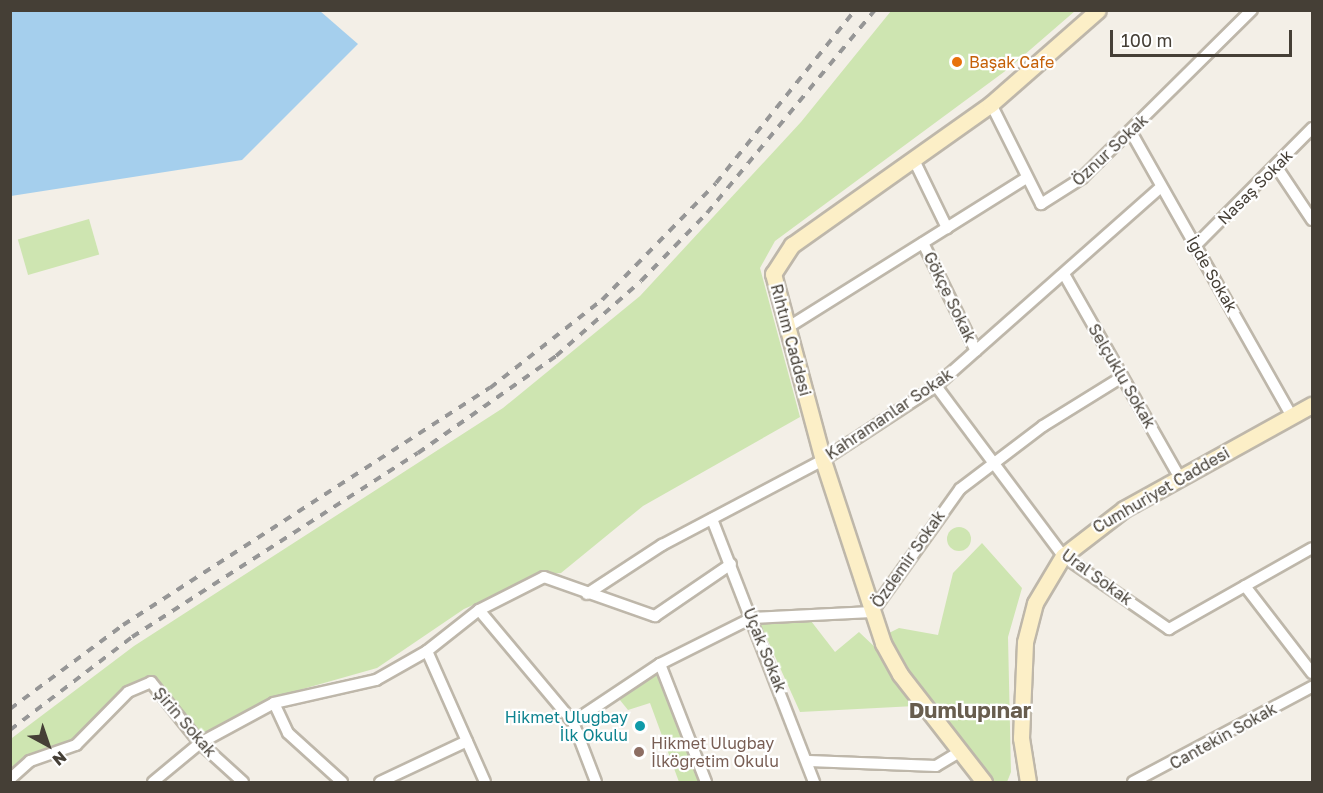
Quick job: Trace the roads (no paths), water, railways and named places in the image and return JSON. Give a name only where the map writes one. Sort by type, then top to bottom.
[{"type":"main road","name":"Rıhtım Caddesi","points":[[975,783],[900,674],[868,613],[820,461],[769,284],[772,256],[786,239],[986,96],[1083,10]]},
{"type":"main road","name":"Rıhtım Caddesi","points":[[820,461],[773,274],[784,254],[913,158],[991,104],[1098,10]]},
{"type":"main road","name":"Cumhuriyet Caddesi","points":[[1028,782],[1021,738],[1025,642],[1035,603],[1063,556],[1100,523],[1312,405]]},
{"type":"main road","name":"Rıhtım Caddesi","points":[[956,754],[984,783]]},
{"type":"street","name":"Öznur Sokak","points":[[991,104],[1041,204],[1082,178],[1252,10]]},
{"type":"street","name":"Nasaş Sokak","points":[[1196,245],[1312,128]]},
{"type":"street","name":"İğde Sokak","points":[[1131,132],[1159,189],[1196,245],[1292,416]]},
{"type":"street","points":[[913,158],[947,228]]},
{"type":"street","points":[[1276,166],[1312,220]]},
{"type":"street","points":[[787,328],[1026,178]]},
{"type":"street","name":"Kahramanlar Sokak","points":[[587,594],[712,519],[820,461],[936,386],[1159,189]]},
{"type":"street","name":"Gökçe Sokak","points":[[923,243],[976,351]]},
{"type":"street","name":"Selçuklu Sokak","points":[[1064,274],[1180,478]]},
{"type":"street","name":"Özdemir Sokak","points":[[573,722],[660,664],[752,618],[868,613],[946,504],[994,461],[1122,377]]},
{"type":"street","name":"Ural Sokak","points":[[936,386],[1063,556],[1169,628],[1312,548]]},
{"type":"street","name":"Uçak Sokak","points":[[712,519],[808,761],[814,783]]},
{"type":"street","points":[[153,783],[200,743],[274,703],[376,680],[427,651],[479,610],[544,577],[655,616],[730,564]]},
{"type":"street","points":[[1245,586],[1312,673]]},
{"type":"street","points":[[479,610],[573,722],[596,783]]},
{"type":"street","points":[[427,651],[485,783]]},
{"type":"street","points":[[660,664],[706,783]]},
{"type":"street","name":"Şirin Sokak","points":[[10,779],[30,760],[76,745],[128,692],[145,682],[154,684],[200,743],[243,783]]},
{"type":"street","name":"Cantekin Sokak","points":[[1133,783],[1312,687]]},
{"type":"street","points":[[274,703],[288,733],[342,783]]},
{"type":"street","points":[[380,783],[466,741]]},
{"type":"street","points":[[808,761],[936,766],[956,754]]},
{"type":"water","points":[[11,10],[320,11],[358,44],[242,160],[11,196]]},
{"type":"railway","points":[[10,709],[123,625],[490,388],[602,300],[716,183],[855,10]]},
{"type":"railway","points":[[10,730],[132,637],[418,453],[556,356],[641,281],[707,213],[875,10]]},
{"type":"place","name":"Başak Cafe","points":[[957,62]]},
{"type":"place","name":"Hikmet Uluğbay İlk Okulu","points":[[640,726]]},
{"type":"place","name":"Hikmet Uluğbay İlköğretim Okulu","points":[[639,752]]},
{"type":"district","name":"Dumlupınar","points":[[970,710]]}]
